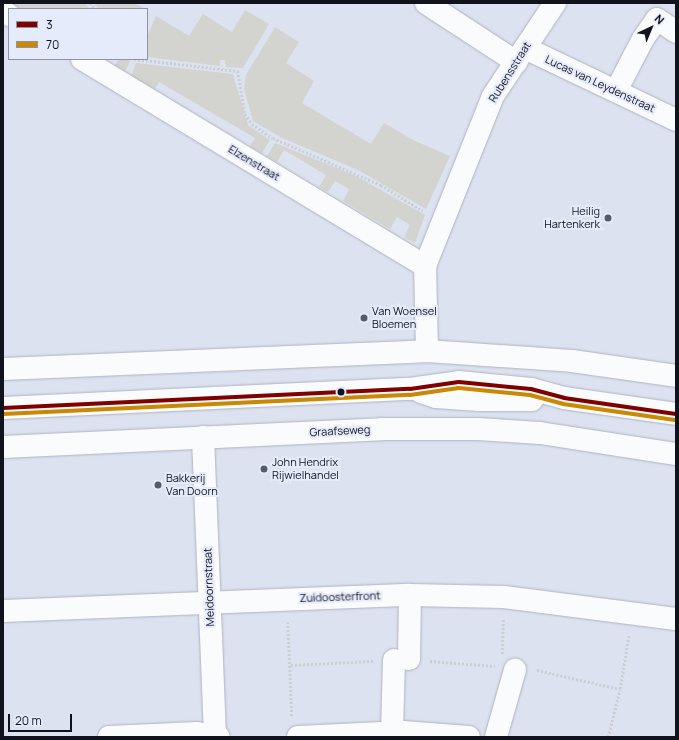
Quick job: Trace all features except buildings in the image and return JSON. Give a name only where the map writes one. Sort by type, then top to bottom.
[{"type":"street","name":"Lucas van Leydenstraat","points":[[426,3],[520,55],[616,91],[676,120]]},
{"type":"street","name":"Rubensstraat","points":[[427,351],[425,266],[493,96],[555,3]]},
{"type":"street","points":[[616,91],[643,39],[657,19],[676,32]]},
{"type":"street","name":"Elzenstraat","points":[[84,60],[425,266]]},
{"type":"street","points":[[3,369],[427,351],[572,361],[676,376]]},
{"type":"street","points":[[3,408],[410,389],[436,397],[479,400],[564,398],[676,414]]},
{"type":"street","name":"Graafseweg","points":[[3,447],[382,429],[478,429],[540,433],[676,454]]},
{"type":"street","name":"Meidoornstraat","points":[[203,437],[215,737]]},
{"type":"street","points":[[392,732],[410,595]]},
{"type":"street","name":"Zuidoosterfront","points":[[3,611],[210,601],[410,595],[504,597],[633,612],[676,619]]},
{"type":"street","points":[[496,737],[508,668]]},
{"type":"street","points":[[295,729],[367,735],[392,732],[450,734],[469,737]]},
{"type":"street","points":[[109,737],[197,733],[219,737]]},
{"type":"path","points":[[143,60],[238,71],[245,114],[252,124],[273,138],[381,185],[443,222]]},
{"type":"path","points":[[504,597],[508,668]]},
{"type":"path","points":[[287,599],[295,729]]},
{"type":"path","points":[[608,737],[620,689],[633,612]]},
{"type":"path","points":[[291,665],[402,660],[543,670],[620,689]]},
{"type":"shaded area","points":[[8,3],[85,3],[89,8],[17,8]]},
{"type":"shaded area","points":[[94,3],[135,3],[143,8],[97,8]]},
{"type":"shaded area","points":[[245,10],[269,24],[243,68],[226,67],[225,60],[220,60],[220,66],[148,57],[148,35],[156,16],[189,36],[203,14],[232,32]]},
{"type":"shaded area","points":[[275,27],[299,42],[286,63],[314,81],[302,103],[371,144],[384,123],[413,140],[450,156],[426,209],[358,170],[280,137],[253,121],[244,89],[246,75]]},
{"type":"shaded area","points":[[118,60],[131,60],[125,72],[114,66]]},
{"type":"shaded area","points":[[136,63],[233,74],[248,125],[270,140],[262,153],[250,146],[255,138],[159,82],[155,89],[131,76]]},
{"type":"shaded area","points":[[275,143],[356,176],[425,215],[415,243],[404,237],[410,225],[397,217],[390,229],[343,201],[349,189],[335,181],[328,192],[319,187],[326,175],[284,150],[277,162],[267,156]]},
{"type":"transit line","name":"3","points":[[3,408],[410,389],[459,382],[531,389],[564,398],[676,414]]},
{"type":"transit line","name":"70","points":[[3,414],[410,395],[459,388],[530,395],[563,404],[675,420]]},
{"type":"place","name":"Heilig Hartenkerk","points":[[608,218]]},
{"type":"place","name":"Van Woensel Bloemen","points":[[364,318]]},
{"type":"place","name":"John Hendrix Rijwielhandel","points":[[264,469]]},
{"type":"place","name":"Bakkerij Van Doorn","points":[[158,485]]}]
